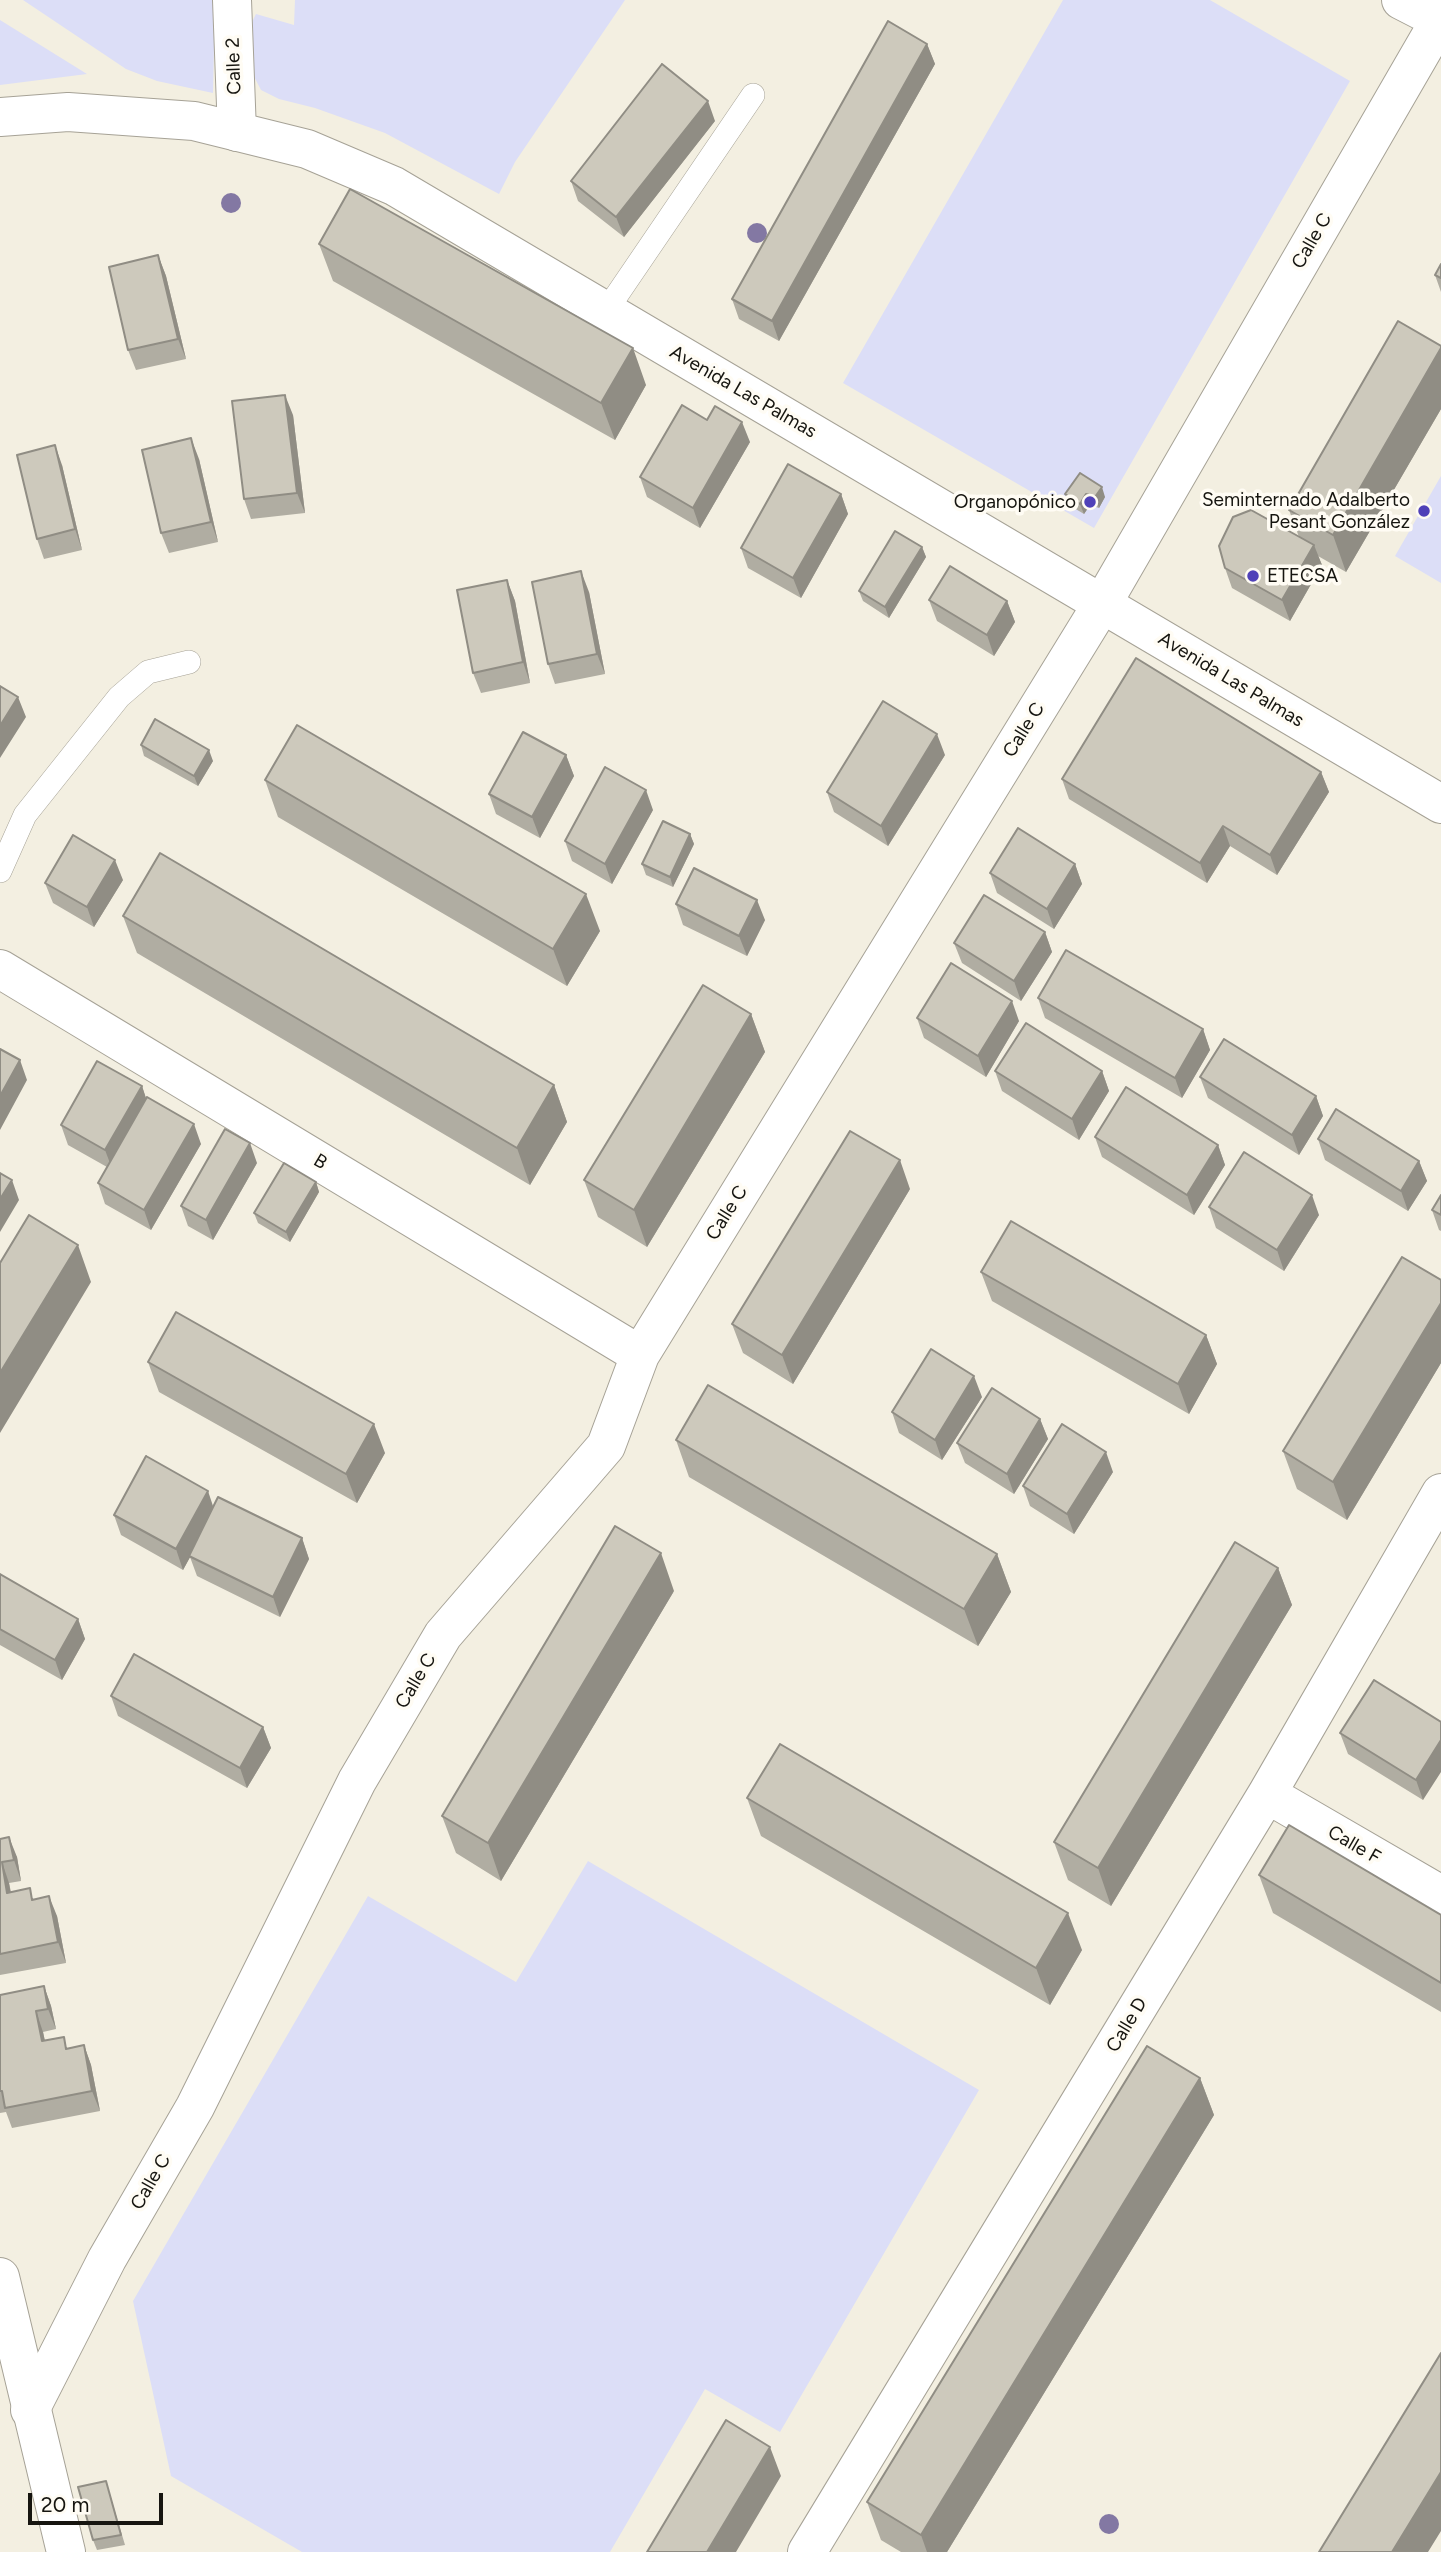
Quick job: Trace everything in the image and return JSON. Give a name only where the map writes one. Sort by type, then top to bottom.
[{"type":"street","name":"Calle 2","points":[[232,0],[237,132]]},
{"type":"street","points":[[1401,0],[1440,19]]},
{"type":"street","name":"Calle C","points":[[30,2410],[107,2259],[195,2107],[357,1781],[443,1635],[606,1446],[640,1355],[1102,604],[1440,19]]},
{"type":"street","name":"Avenida Las Palmas","points":[[0,117],[68,112],[194,121],[307,149],[394,186],[1441,804]]},
{"type":"street","name":"B","points":[[0,969],[640,1355]]},
{"type":"street","name":"Calle D","points":[[807,2552],[1267,1794],[1441,1493]]},
{"type":"street","name":"Calle F","points":[[1267,1794],[1441,1895]]},
{"type":"street","points":[[0,2277],[66,2552]]},
{"type":"lane","points":[[606,311],[753,95]]},
{"type":"lane","points":[[0,871],[25,815],[119,697],[148,672],[189,662]]},
{"type":"shaded area","points":[[23,0],[215,0],[213,93],[157,81],[126,69]]},
{"type":"shaded area","points":[[295,0],[625,0],[515,162],[499,194],[385,133],[315,108],[279,99],[261,90],[248,65],[247,32],[256,14],[294,25]]},
{"type":"shaded area","points":[[1063,0],[1210,0],[1350,81],[1094,528],[843,383]]},
{"type":"shaded area","points":[[0,20],[87,74],[0,85]]},
{"type":"shaded area","points":[[1441,476],[1441,583],[1395,556]]},
{"type":"shaded area","points":[[588,1861],[979,2090],[780,2432],[705,2389],[610,2552],[302,2552],[171,2476],[133,2301],[368,1896],[516,1982]]},
{"type":"building","points":[[888,21],[927,44],[772,321],[732,299]]},
{"type":"building","points":[[662,64],[708,101],[616,217],[571,181]]},
{"type":"building","points":[[350,189],[633,348],[601,403],[319,244]]},
{"type":"building","points":[[158,255],[178,339],[128,350],[109,267]]},
{"type":"building","points":[[1441,264],[1441,278],[1435,275]]},
{"type":"building","points":[[1398,321],[1441,348],[1333,535],[1289,510]]},
{"type":"building","points":[[285,395],[297,493],[244,499],[232,401]]},
{"type":"building","points":[[682,405],[707,420],[715,406],[742,422],[693,508],[640,477]]},
{"type":"building","points":[[191,438],[211,522],[161,533],[142,450]]},
{"type":"building","points":[[55,445],[75,529],[37,539],[17,455]]},
{"type":"building","points":[[788,464],[841,494],[793,578],[741,548]]},
{"type":"building","points":[[1080,473],[1102,487],[1095,497],[1086,494],[1080,504],[1065,494]]},
{"type":"building","points":[[1251,510],[1314,545],[1282,600],[1225,568],[1219,546],[1233,517]]},
{"type":"building","points":[[895,531],[922,547],[885,607],[859,591]]},
{"type":"building","points":[[950,566],[1007,601],[987,635],[929,600]]},
{"type":"building","points":[[581,571],[597,654],[548,664],[532,582]]},
{"type":"building","points":[[507,580],[523,662],[473,673],[457,590]]},
{"type":"building","points":[[1136,658],[1321,772],[1270,855],[1223,826],[1200,863],[1062,779]]},
{"type":"building","points":[[0,686],[18,697],[0,726]]},
{"type":"building","points":[[883,701],[937,734],[881,826],[827,792]]},
{"type":"building","points":[[155,719],[209,750],[194,776],[141,745]]},
{"type":"building","points":[[297,725],[586,894],[553,949],[265,780]]},
{"type":"building","points":[[523,732],[566,755],[532,817],[489,794]]},
{"type":"building","points":[[605,767],[646,790],[605,864],[565,841]]},
{"type":"building","points":[[663,821],[690,834],[670,877],[642,864]]},
{"type":"building","points":[[1018,828],[1075,864],[1047,909],[990,873]]},
{"type":"building","points":[[73,835],[115,860],[87,907],[45,883]]},
{"type":"building","points":[[160,853],[554,1085],[517,1148],[123,916]]},
{"type":"building","points":[[694,868],[757,900],[739,936],[676,904]]},
{"type":"building","points":[[984,895],[1045,932],[1014,981],[954,943]]},
{"type":"building","points":[[1066,950],[1203,1029],[1175,1078],[1038,998]]},
{"type":"building","points":[[951,963],[1012,1001],[978,1056],[917,1018]]},
{"type":"building","points":[[703,985],[751,1014],[634,1210],[584,1180]]},
{"type":"building","points":[[1026,1023],[1102,1071],[1072,1119],[995,1071]]},
{"type":"building","points":[[1224,1039],[1316,1096],[1292,1135],[1200,1077]]},
{"type":"building","points":[[0,1049],[20,1060],[0,1096]]},
{"type":"building","points":[[97,1061],[142,1086],[105,1150],[61,1125]]},
{"type":"building","points":[[1126,1087],[1218,1145],[1187,1195],[1095,1137]]},
{"type":"building","points":[[147,1097],[194,1124],[144,1210],[98,1183]]},
{"type":"building","points":[[1336,1109],[1419,1161],[1401,1191],[1318,1139]]},
{"type":"building","points":[[225,1129],[250,1143],[206,1220],[181,1206]]},
{"type":"building","points":[[850,1131],[900,1160],[782,1355],[732,1324]]},
{"type":"building","points":[[1244,1152],[1312,1195],[1277,1250],[1209,1207]]},
{"type":"building","points":[[284,1163],[316,1182],[286,1232],[254,1213]]},
{"type":"building","points":[[0,1173],[12,1180],[0,1199]]},
{"type":"building","points":[[1441,1195],[1441,1215],[1432,1210]]},
{"type":"building","points":[[29,1215],[78,1245],[0,1373],[0,1263]]},
{"type":"building","points":[[1011,1221],[1206,1335],[1178,1384],[981,1272]]},
{"type":"building","points":[[1402,1257],[1441,1280],[1441,1303],[1333,1482],[1283,1451]]},
{"type":"building","points":[[176,1312],[374,1424],[346,1474],[148,1362]]},
{"type":"building","points":[[931,1349],[974,1376],[935,1440],[892,1412]]},
{"type":"building","points":[[708,1385],[997,1554],[964,1609],[676,1440]]},
{"type":"building","points":[[992,1388],[1040,1419],[1007,1474],[957,1443]]},
{"type":"building","points":[[1062,1424],[1106,1452],[1067,1514],[1023,1486]]},
{"type":"building","points":[[146,1456],[208,1491],[176,1549],[114,1515]]},
{"type":"building","points":[[218,1497],[302,1538],[273,1597],[189,1556]]},
{"type":"building","points":[[615,1526],[661,1553],[488,1843],[442,1816]]},
{"type":"building","points":[[1235,1542],[1278,1568],[1098,1868],[1054,1842]]},
{"type":"building","points":[[0,1574],[78,1619],[55,1660],[0,1629]]},
{"type":"building","points":[[134,1654],[263,1727],[240,1768],[111,1696]]},
{"type":"building","points":[[1374,1680],[1441,1722],[1441,1740],[1416,1780],[1340,1733]]},
{"type":"building","points":[[780,1744],[1068,1913],[1036,1968],[747,1798]]},
{"type":"building","points":[[1289,1825],[1441,1915],[1441,1983],[1259,1875]]},
{"type":"building","points":[[9,1837],[14,1860],[2,1862],[7,1893],[30,1888],[32,1900],[49,1896],[58,1942],[0,1954],[0,1839]]},
{"type":"building","points":[[44,1986],[48,2009],[36,2011],[42,2041],[64,2037],[66,2049],[84,2045],[92,2091],[5,2108],[0,2091],[0,1995]]},
{"type":"building","points":[[1147,2046],[1200,2078],[921,2535],[867,2502]]},
{"type":"building","points":[[1441,2353],[1441,2472],[1392,2552],[1319,2552]]},
{"type":"building","points":[[726,2420],[770,2447],[707,2552],[647,2552]]},
{"type":"building","points":[[106,2481],[121,2535],[93,2540],[78,2487]]},
{"type":"place","name":"Organopónico","points":[[1090,502]]},
{"type":"place","name":"Seminternado Adalberto Pesant González","points":[[1424,511]]},
{"type":"place","name":"ETECSA","points":[[1253,576]]}]
